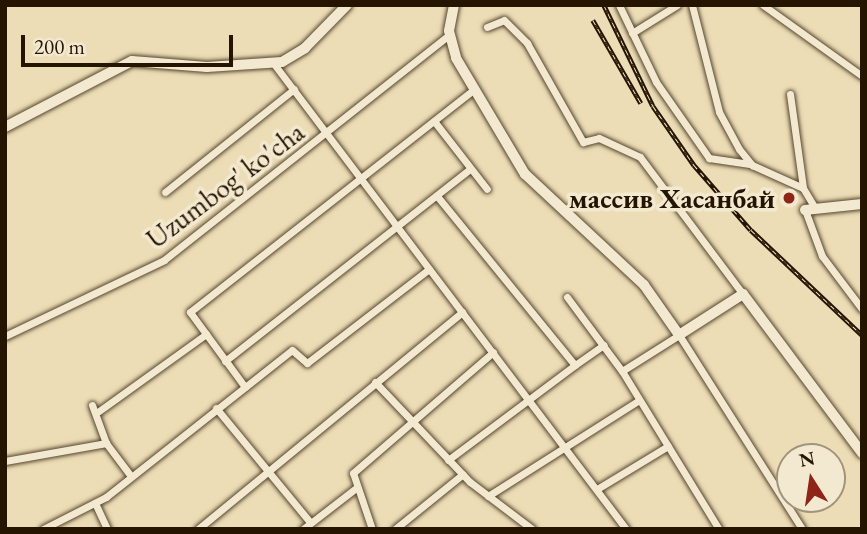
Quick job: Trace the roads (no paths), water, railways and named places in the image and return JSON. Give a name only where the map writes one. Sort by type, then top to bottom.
[{"type":"street","points":[[5,127],[132,61],[207,68],[274,64],[302,51],[346,5]]},
{"type":"street","points":[[620,5],[656,82],[709,158],[752,165],[803,188]]},
{"type":"street","points":[[632,33],[677,5]]},
{"type":"street","points":[[692,5],[719,112],[752,165]]},
{"type":"street","points":[[763,5],[774,9],[862,76]]},
{"type":"street","points":[[454,6],[449,35],[474,89],[525,174],[644,285],[679,335],[802,529]]},
{"type":"street","points":[[487,27],[504,20],[527,43],[583,142],[599,138],[640,157],[862,453]]},
{"type":"street","name":"Uzumbog' ko'cha","points":[[5,336],[164,260],[331,133],[449,35]]},
{"type":"street","points":[[274,64],[331,133],[429,270],[626,529]]},
{"type":"street","points":[[165,192],[294,89]]},
{"type":"street","points":[[245,387],[190,312],[474,89]]},
{"type":"street","points":[[790,94],[803,188],[822,256],[860,306]]},
{"type":"street","points":[[434,121],[469,170],[487,189]]},
{"type":"street","points":[[225,362],[469,170]]},
{"type":"street","points":[[437,196],[575,365]]},
{"type":"street","points":[[810,208],[862,204]]},
{"type":"street","points":[[43,529],[95,503],[129,473],[292,350],[307,363],[429,270]]},
{"type":"street","points":[[622,371],[743,294]]},
{"type":"street","points":[[567,297],[622,371],[719,529]]},
{"type":"street","points":[[198,529],[267,466],[462,312]]},
{"type":"street","points":[[129,473],[106,443],[95,408],[206,334]]},
{"type":"street","points":[[448,460],[604,345]]},
{"type":"street","points":[[372,529],[356,488],[353,472],[408,422],[493,352]]},
{"type":"street","points":[[375,382],[408,422],[448,460],[488,496],[532,529]]},
{"type":"street","points":[[488,496],[639,400]]},
{"type":"street","points":[[216,408],[267,466],[310,522]]},
{"type":"street","points":[[5,461],[106,443]]},
{"type":"street","points":[[597,489],[668,446]]},
{"type":"street","points":[[395,529],[463,474]]},
{"type":"street","points":[[303,529],[356,488]]},
{"type":"street","points":[[95,503],[107,529]]},
{"type":"street","points":[[515,529],[523,522]]},
{"type":"railway","points":[[604,5],[653,106],[694,165],[751,230],[862,335]]},
{"type":"railway","points":[[593,20],[641,103]]},
{"type":"place","name":"массив Хасанбай","points":[[789,198]]}]
